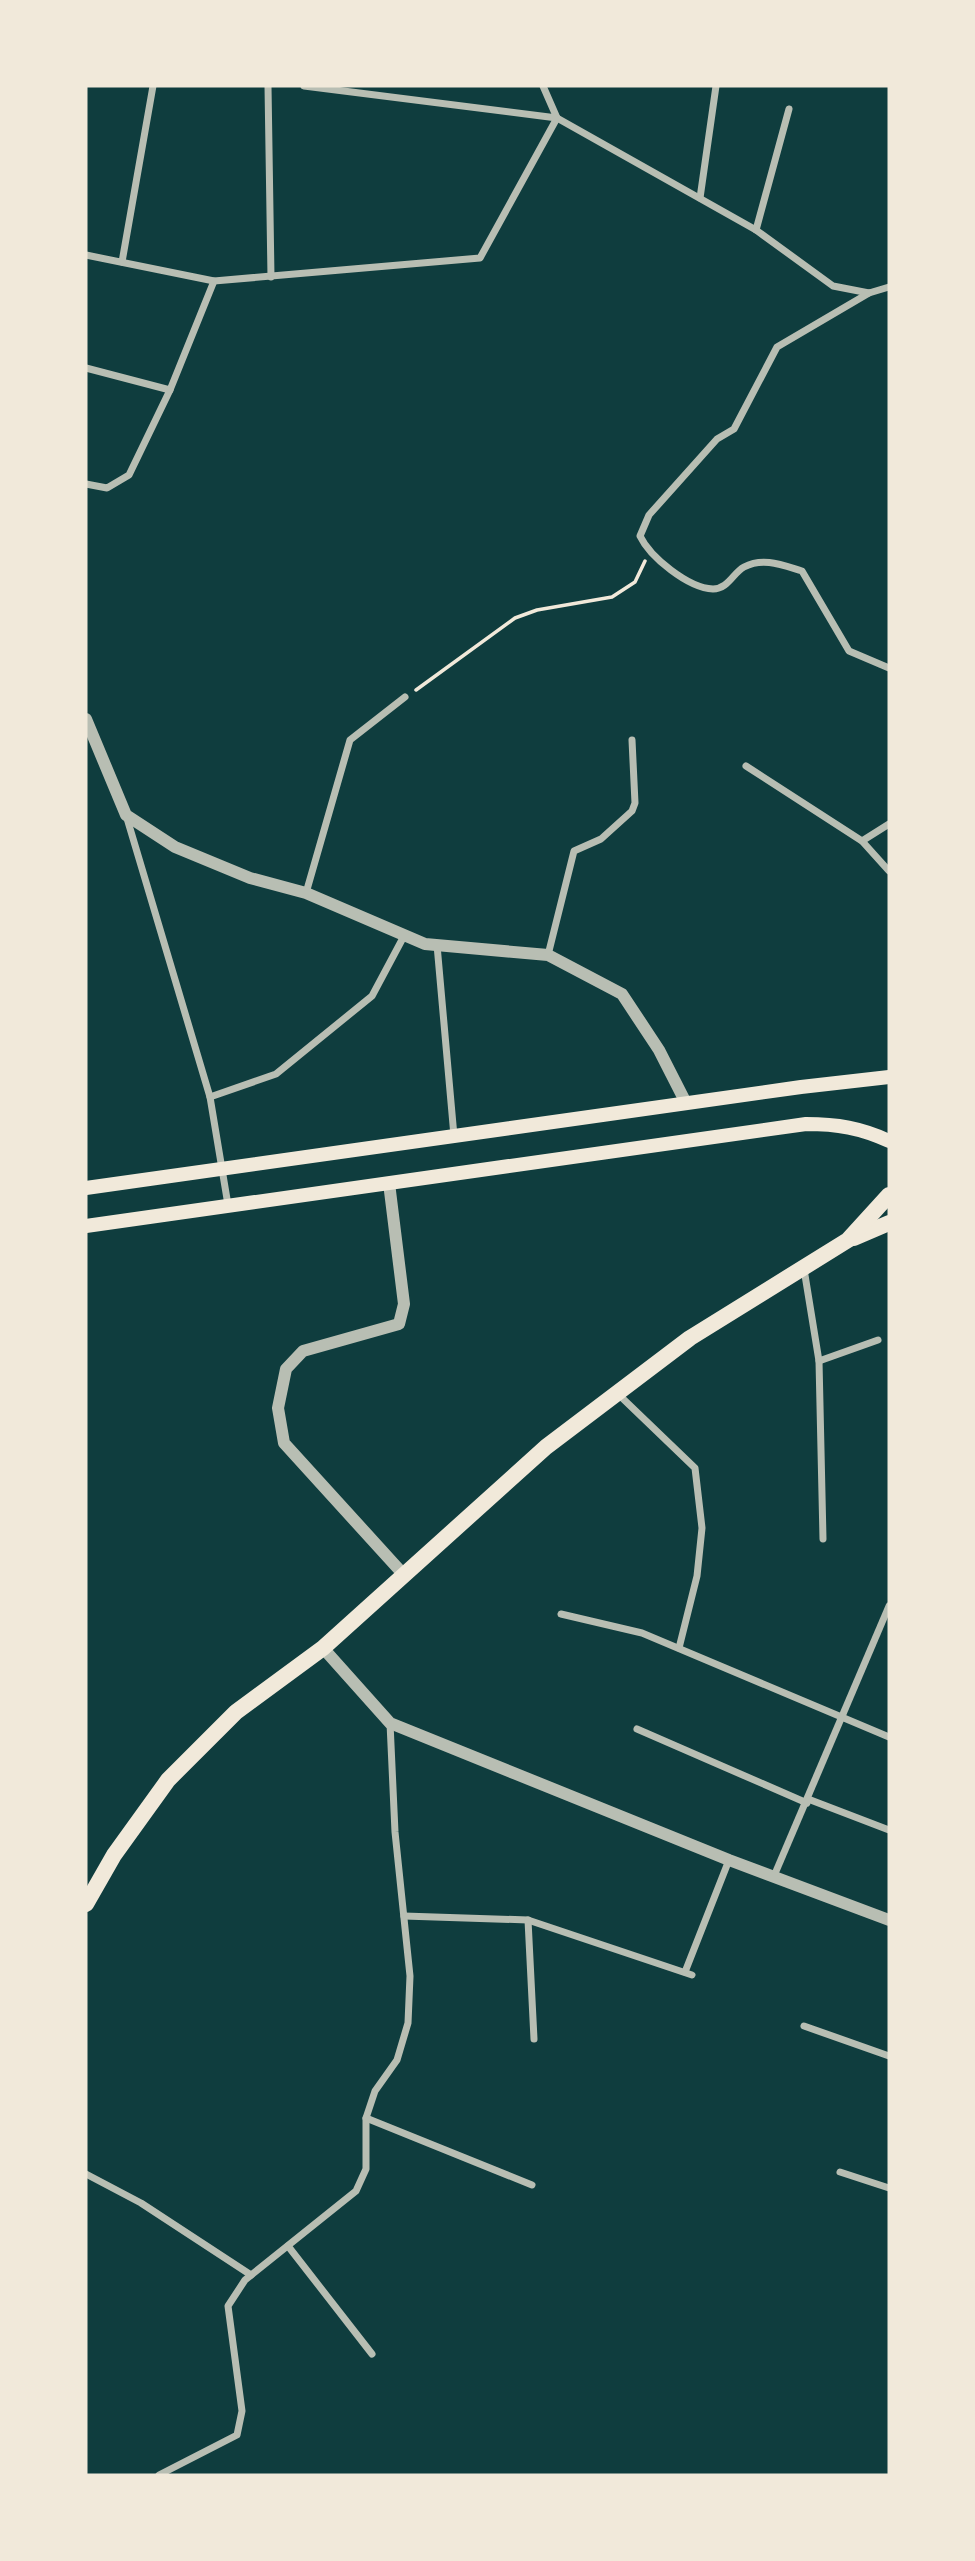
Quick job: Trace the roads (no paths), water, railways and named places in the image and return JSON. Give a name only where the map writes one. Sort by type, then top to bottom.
[{"type":"main road","points":[[86,1188],[889,1077]]},
{"type":"main road","points":[[86,1226],[806,1124],[835,1124],[863,1129],[889,1141]]},
{"type":"main road","points":[[848,1240],[889,1195]]},
{"type":"main road","points":[[86,1904],[114,1855],[168,1780],[236,1712],[323,1648],[546,1447],[690,1338],[848,1240],[889,1223]]},
{"type":"street","points":[[122,262],[153,86]]},
{"type":"street","points":[[268,86],[271,276]]},
{"type":"street","points":[[304,86],[557,118],[757,230],[833,286],[869,293]]},
{"type":"street","points":[[543,86],[557,118]]},
{"type":"street","points":[[700,198],[716,86]]},
{"type":"street","points":[[757,230],[789,108]]},
{"type":"street","points":[[86,255],[214,281],[480,258],[557,118]]},
{"type":"street","points":[[86,484],[107,488],[129,475],[170,390],[214,281]]},
{"type":"street","points":[[889,287],[869,293],[777,347],[734,429],[717,439],[649,515],[640,536],[649,554],[695,584],[715,589],[728,583],[742,567],[767,561],[802,570],[849,651],[889,668]]},
{"type":"street","points":[[86,368],[170,390]]},
{"type":"street","points":[[306,893],[350,740],[405,697]]},
{"type":"street","points":[[86,719],[126,815],[210,1097],[228,1206]]},
{"type":"street","points":[[548,955],[574,851],[601,839],[632,811],[635,803],[632,740]]},
{"type":"street","points":[[746,765],[862,841],[889,871]]},
{"type":"street","points":[[126,815],[175,847],[250,878],[306,893],[404,936],[437,945],[548,955],[622,995],[659,1050],[686,1103]]},
{"type":"street","points":[[862,841],[889,824]]},
{"type":"street","points":[[210,1097],[275,1074],[372,996],[404,936]]},
{"type":"street","points":[[437,945],[454,1136]]},
{"type":"street","points":[[389,1183],[404,1304],[399,1324],[303,1351],[286,1369],[278,1408],[284,1443],[404,1575]]},
{"type":"street","points":[[804,1268],[819,1361],[823,1539]]},
{"type":"street","points":[[819,1361],[878,1340]]},
{"type":"street","points":[[617,1393],[695,1468],[702,1528],[697,1576],[679,1648]]},
{"type":"street","points":[[774,1876],[889,1606]]},
{"type":"street","points":[[561,1614],[642,1633],[889,1737]]},
{"type":"street","points":[[323,1648],[390,1723],[729,1860],[889,1920]]},
{"type":"street","points":[[159,2475],[237,2435],[242,2411],[228,2305],[251,2275],[356,2191],[366,2169],[366,2118],[375,2091],[397,2060],[408,2023],[410,1976],[395,1832],[390,1723]]},
{"type":"street","points":[[636,1729],[808,1801],[889,1830]]},
{"type":"street","points":[[404,1916],[528,1920],[689,1973],[729,1860]]},
{"type":"street","points":[[528,1920],[534,2039]]},
{"type":"street","points":[[804,2026],[889,2056]]},
{"type":"street","points":[[366,2118],[532,2185]]},
{"type":"street","points":[[840,2172],[889,2188]]},
{"type":"street","points":[[86,2174],[141,2203],[251,2275]]},
{"type":"street","points":[[288,2246],[372,2354]]}]
